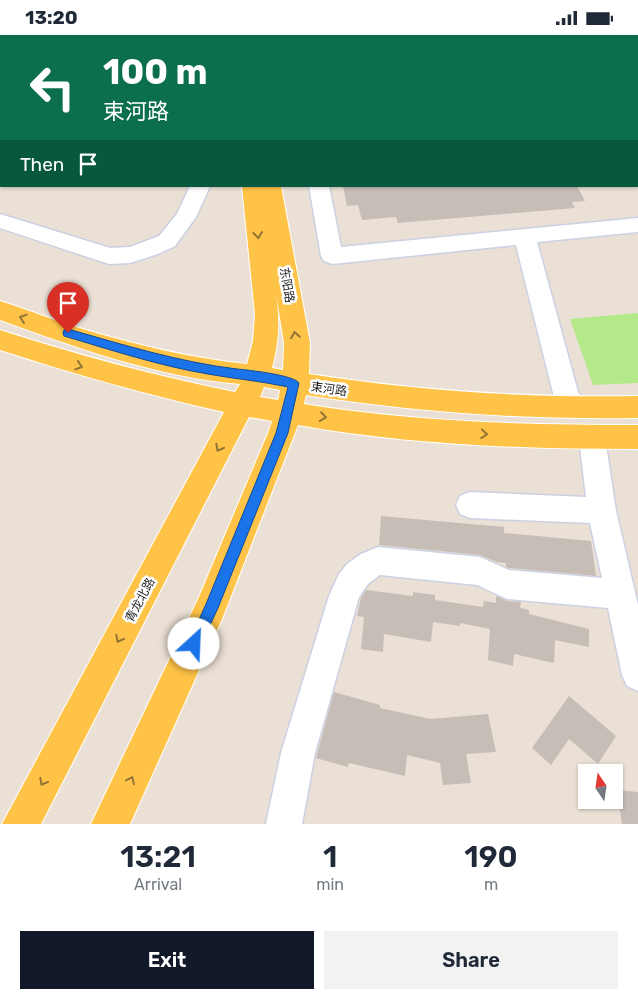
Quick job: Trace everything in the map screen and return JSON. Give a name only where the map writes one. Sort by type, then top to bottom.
[{"type":"main road","name":"东阳路","points":[[252,187],[268,314],[266,341],[257,376]]},
{"type":"main road","name":"东阳路","points":[[270,187],[297,343],[302,395]]},
{"type":"main road","name":"束河路","points":[[0,310],[94,341],[154,357],[208,370],[257,376],[380,425],[508,436],[638,439]]},
{"type":"main road","name":"束河路","points":[[0,340],[85,368],[139,383],[196,397],[240,404],[302,395],[443,402],[572,402],[638,407]]},
{"type":"main road","name":"青龙北路","points":[[22,824],[240,404],[257,376]]},
{"type":"main road","points":[[110,824],[211,608],[282,433],[302,395]]},
{"type":"lane","points":[[0,221],[109,256],[130,255],[167,241],[186,217],[200,187]]},
{"type":"lane","points":[[319,187],[332,256],[638,225]]},
{"type":"lane","points":[[525,237],[572,402],[638,398]]},
{"type":"lane","points":[[592,438],[602,511],[638,675]]},
{"type":"lane","points":[[470,505],[602,511]]},
{"type":"lane","points":[[284,824],[298,753],[344,596],[353,578],[360,570],[378,561],[480,571],[507,584],[620,594]]},
{"type":"green space","points":[[638,313],[638,383],[593,385],[570,319]]},
{"type":"building","points":[[343,187],[578,187],[585,201],[572,202],[575,208],[398,223],[396,217],[362,220],[358,205],[347,206]]},
{"type":"building","points":[[381,516],[504,527],[504,533],[591,541],[596,576],[509,568],[506,567],[506,563],[497,562],[480,555],[379,545]]},
{"type":"building","points":[[366,590],[413,596],[413,592],[435,595],[435,600],[483,607],[484,601],[496,603],[496,596],[507,601],[521,602],[520,608],[529,610],[529,614],[589,629],[589,647],[555,640],[554,663],[514,654],[513,666],[488,660],[490,629],[460,623],[460,626],[433,622],[431,642],[384,634],[383,652],[361,649],[364,617],[357,616],[361,598]]},
{"type":"building","points":[[334,692],[380,705],[380,708],[431,719],[488,714],[496,752],[466,754],[471,783],[443,785],[440,763],[407,755],[405,776],[349,763],[348,767],[316,758]]},
{"type":"building","points":[[569,696],[616,736],[598,764],[569,739],[551,765],[532,748]]},
{"type":"building","points":[[623,791],[638,792],[638,824],[622,824],[620,809],[623,809]]},
{"type":"route","points":[[68,333],[102,344],[208,370],[294,383],[282,433],[211,608],[194,644]]}]
